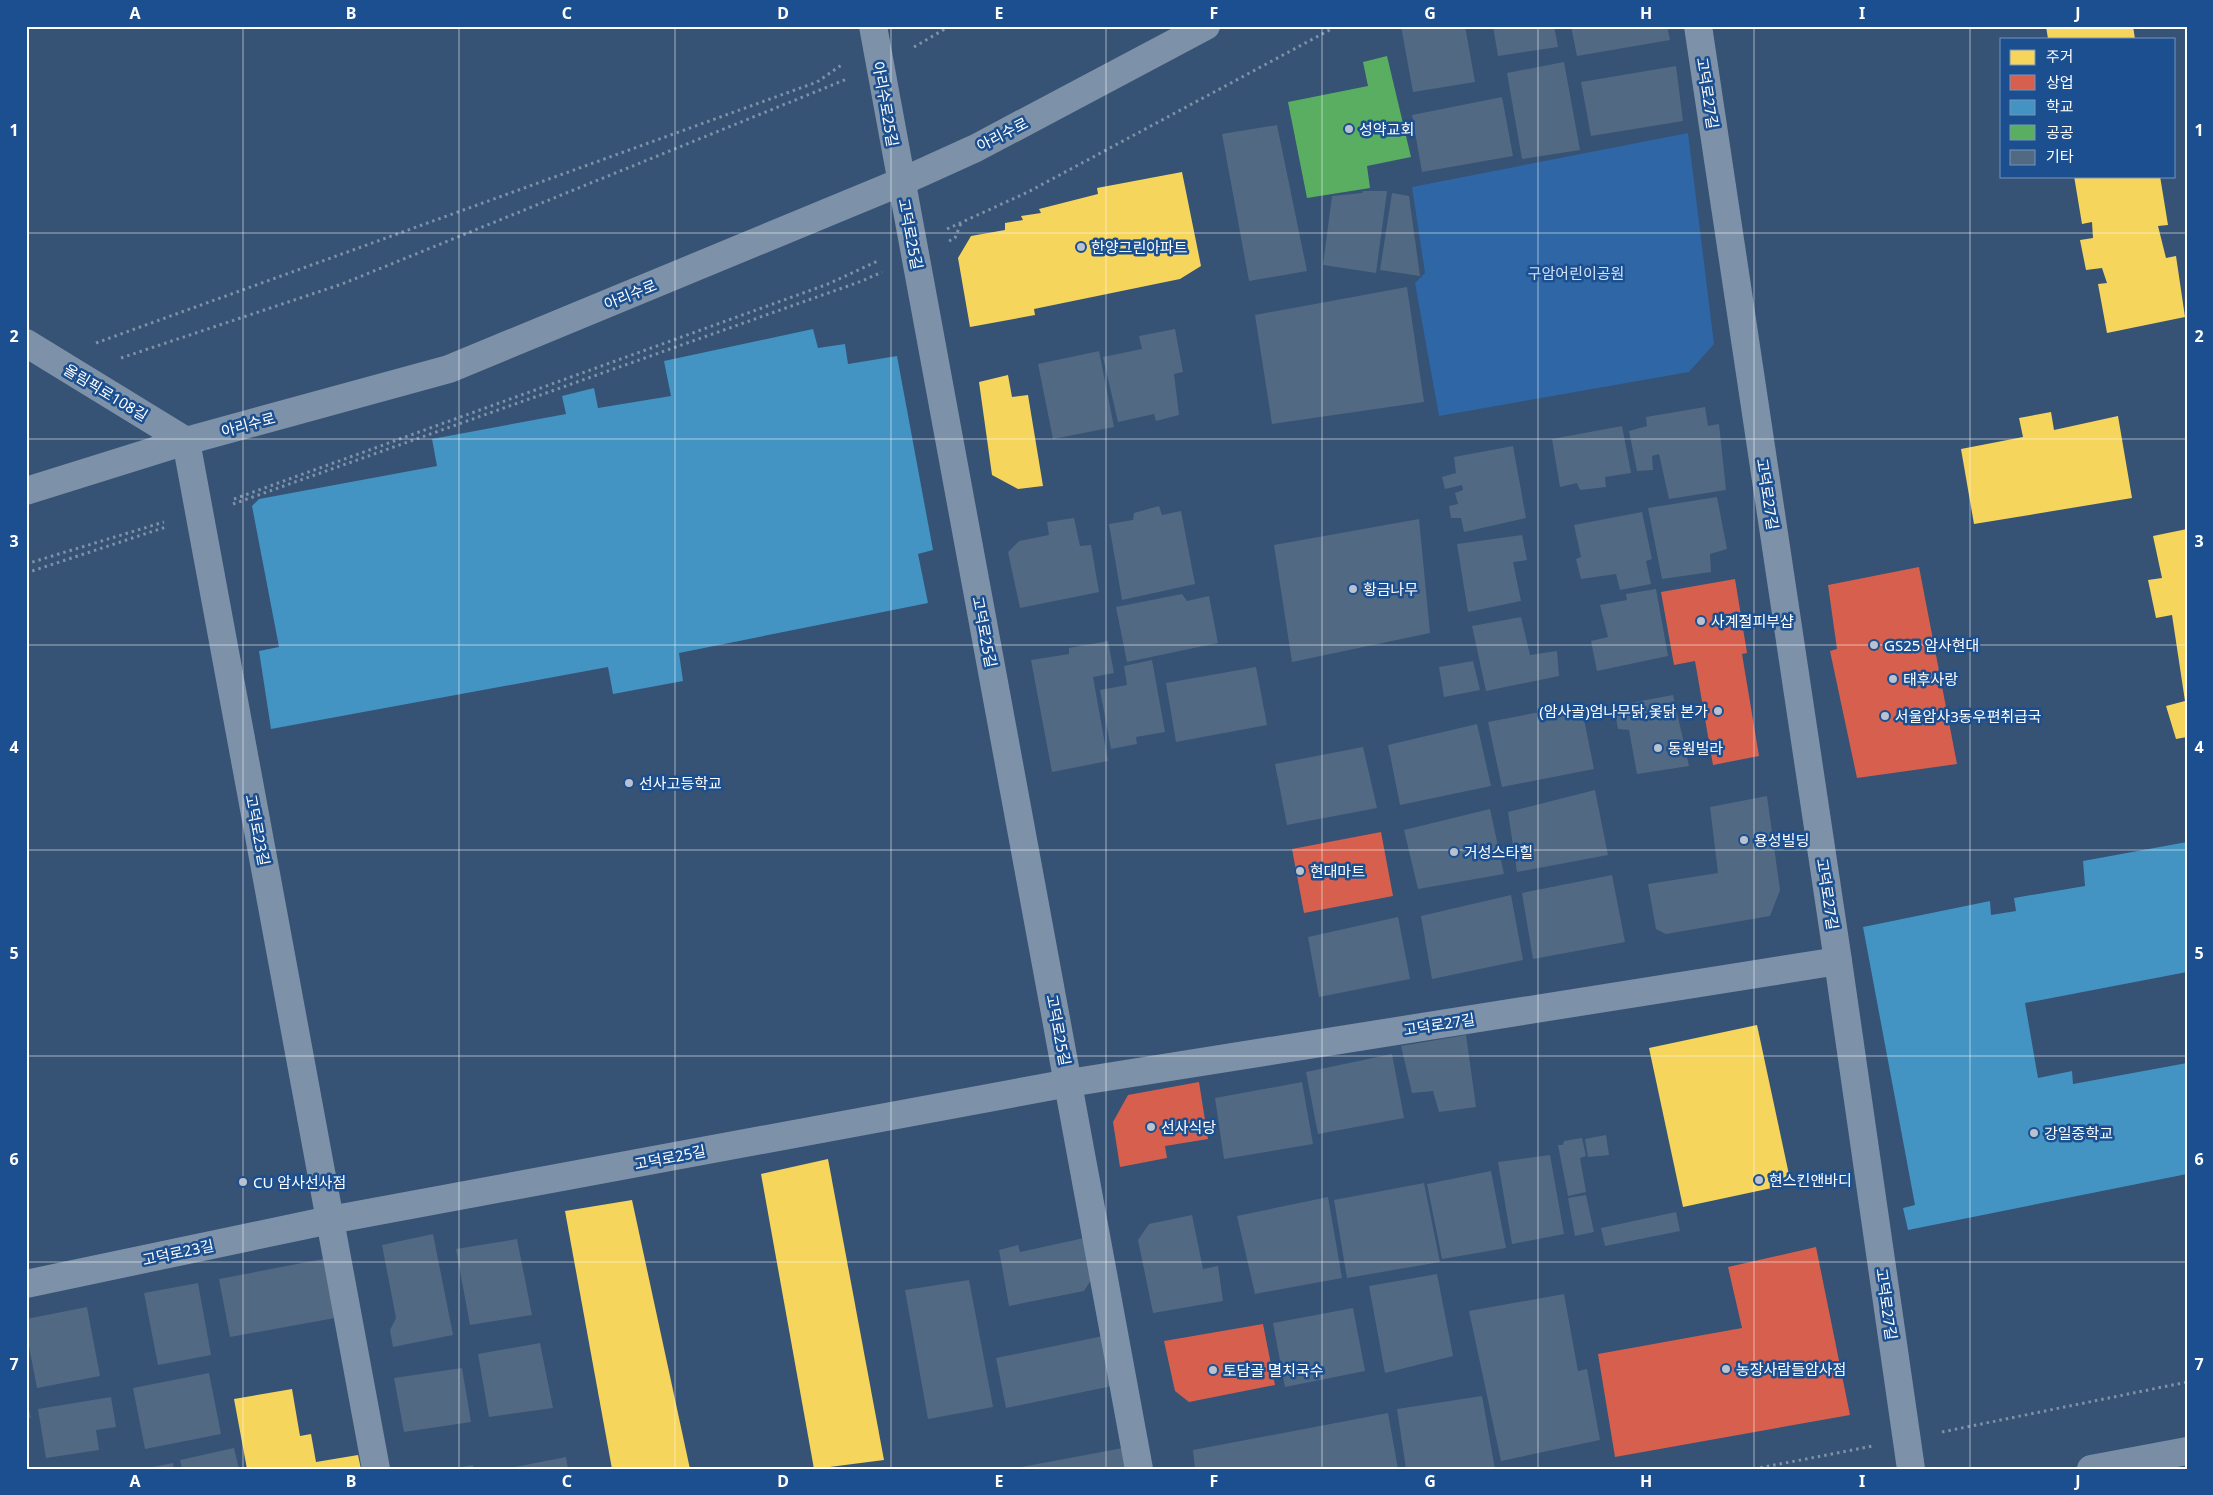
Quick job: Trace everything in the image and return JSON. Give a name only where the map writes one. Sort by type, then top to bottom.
[{"type":"main road","points":[[2091,1469],[2187,1451]]},
{"type":"street","name":"아리수로","points":[[26,491],[186,441],[449,369],[901,182],[976,148],[1206,26]]},
{"type":"street","name":"고덕로27길","points":[[1698,26],[1838,962],[1911,1469]]},
{"type":"street","name":"아리수로25길","points":[[876,44],[901,182]]},
{"type":"street","name":"고덕로25길","points":[[901,182],[1069,1082],[1139,1469]]},
{"type":"street","name":"올림픽로108길","points":[[26,344],[186,441]]},
{"type":"street","name":"고덕로23길","points":[[186,441],[376,1469]]},
{"type":"street","name":"고덕로27길","points":[[1069,1082],[1838,962]]},
{"type":"street","name":"고덕로25길","points":[[330,1220],[1069,1082]]},
{"type":"street","name":"고덕로23길","points":[[26,1284],[330,1220]]},
{"type":"path","points":[[75,373],[342,284],[876,44],[950,26]]},
{"type":"path","points":[[26,573],[862,281],[961,223],[1036,188],[1337,26]]},
{"type":"path","points":[[93,344],[817,82],[876,44]]},
{"type":"path","points":[[26,564],[199,514],[819,288],[914,251],[955,238],[961,223]]},
{"type":"path","points":[[1754,1469],[1906,1440],[2187,1382]]},
{"type":"green space","name":"구암어린이공원","points":[[1688,133],[1714,344],[1689,372],[1439,416],[1415,283],[1425,273],[1412,187]]},
{"type":"building: 주거","points":[[2046,26],[2133,26],[2135,38],[2048,38]]},
{"type":"building: 주거","name":"한양그린아파트","points":[[1182,172],[1201,266],[1180,279],[1034,309],[1035,315],[970,327],[958,258],[971,236],[1005,230],[1005,223],[1023,220],[1021,216],[1041,213],[1039,209],[1098,194],[1097,188]]},
{"type":"building: 주거","points":[[2074,178],[2160,178],[2168,225],[2158,226],[2166,258],[2176,256],[2185,317],[2107,333],[2098,284],[2107,283],[2102,268],[2086,270],[2080,240],[2093,238],[2092,222],[2082,224]]},
{"type":"building: 주거","points":[[1008,375],[1012,397],[1028,395],[1043,486],[1018,489],[992,475],[979,382]]},
{"type":"building: 주거","points":[[2051,412],[2054,430],[2118,416],[2132,498],[1974,524],[1961,449],[2023,437],[2019,418]]},
{"type":"building: 주거","points":[[2187,529],[2187,737],[2176,739],[2166,706],[2185,701],[2172,615],[2156,618],[2148,580],[2162,578],[2153,536]]},
{"type":"building: 주거","points":[[1757,1025],[1791,1184],[1683,1207],[1649,1048]]},
{"type":"building: 주거","points":[[828,1159],[884,1460],[814,1469],[761,1174]]},
{"type":"building: 주거","points":[[632,1200],[690,1469],[612,1469],[565,1211]]},
{"type":"building: 주거","points":[[292,1389],[300,1436],[311,1434],[316,1462],[358,1455],[361,1469],[247,1469],[234,1399]]},
{"type":"building: 상업","points":[[1919,567],[1957,764],[1857,778],[1830,651],[1837,649],[1828,585]]},
{"type":"building: 상업","points":[[1735,579],[1747,653],[1742,654],[1759,756],[1713,765],[1695,661],[1674,665],[1661,592]]},
{"type":"building: 상업","name":"현대마트","points":[[1381,832],[1393,896],[1304,913],[1292,849]]},
{"type":"building: 상업","points":[[1199,1082],[1208,1139],[1165,1146],[1167,1158],[1120,1167],[1113,1122],[1128,1095]]},
{"type":"building: 상업","points":[[1816,1247],[1850,1415],[1615,1457],[1598,1354],[1742,1328],[1728,1267]]},
{"type":"building: 상업","points":[[1263,1324],[1275,1385],[1189,1402],[1175,1391],[1164,1341]]},
{"type":"building: 학교","points":[[813,329],[818,348],[845,344],[848,364],[897,356],[933,550],[918,554],[928,603],[679,653],[683,681],[613,694],[608,667],[271,729],[259,651],[279,647],[252,506],[259,499],[437,466],[432,439],[566,414],[562,396],[594,388],[598,408],[671,396],[664,361]]},
{"type":"building: 학교","name":"강일중학교","points":[[2187,842],[2187,972],[2025,1003],[2038,1078],[2072,1071],[2073,1084],[2187,1063],[2187,1174],[1908,1230],[1903,1208],[1915,1205],[1863,927],[1990,901],[1991,915],[2016,911],[2014,898],[2085,886],[2083,861]]},
{"type":"building: 공공","name":"성약교회","points":[[1387,56],[1411,157],[1367,166],[1370,188],[1307,198],[1288,102],[1368,86],[1363,62]]},
{"type":"building: 기타","points":[[1401,26],[1465,26],[1475,82],[1413,92]]},
{"type":"building: 기타","points":[[1493,26],[1554,26],[1558,47],[1498,56]]},
{"type":"building: 기타","points":[[1571,26],[1667,26],[1670,40],[1577,56]]},
{"type":"building: 기타","points":[[1564,62],[1580,150],[1522,159],[1507,73]]},
{"type":"building: 기타","points":[[1676,66],[1683,121],[1591,136],[1581,82]]},
{"type":"building: 기타","points":[[1502,97],[1513,156],[1422,172],[1412,115]]},
{"type":"building: 기타","points":[[1277,125],[1307,271],[1249,281],[1222,134]]},
{"type":"building: 기타","points":[[1363,191],[1387,191],[1376,273],[1323,265],[1332,196],[1362,193]]},
{"type":"building: 기타","points":[[1392,193],[1409,196],[1420,276],[1380,270]]},
{"type":"building: 기타","points":[[1407,287],[1424,402],[1272,424],[1255,315]]},
{"type":"building: 기타","points":[[1175,329],[1183,372],[1174,374],[1179,415],[1156,421],[1154,414],[1118,422],[1103,357],[1142,349],[1139,336]]},
{"type":"building: 기타","points":[[1099,351],[1114,427],[1053,439],[1038,364]]},
{"type":"building: 기타","points":[[1705,407],[1708,426],[1719,424],[1726,490],[1669,499],[1659,454],[1652,456],[1653,470],[1637,471],[1629,431],[1647,426],[1646,417]]},
{"type":"building: 기타","points":[[1622,426],[1631,473],[1605,477],[1606,487],[1580,490],[1577,483],[1560,487],[1552,439]]},
{"type":"building: 기타","points":[[1513,446],[1526,518],[1464,532],[1461,518],[1451,518],[1449,506],[1458,504],[1455,493],[1463,490],[1462,485],[1445,489],[1442,477],[1456,473],[1454,457]]},
{"type":"building: 기타","points":[[1717,497],[1727,549],[1710,554],[1711,572],[1662,579],[1648,508]]},
{"type":"building: 기타","points":[[1159,506],[1162,515],[1181,511],[1195,584],[1122,600],[1109,524],[1133,520],[1134,513]]},
{"type":"building: 기타","points":[[1642,512],[1652,559],[1646,561],[1651,584],[1620,590],[1616,574],[1581,579],[1576,559],[1581,557],[1574,525]]},
{"type":"building: 기타","points":[[1074,518],[1080,546],[1091,545],[1099,592],[1020,608],[1008,552],[1019,541],[1049,535],[1047,522]]},
{"type":"building: 기타","name":"황금나무","points":[[1419,519],[1430,633],[1292,662],[1274,545]]},
{"type":"building: 기타","points":[[1522,535],[1527,560],[1513,562],[1521,601],[1468,612],[1457,544]]},
{"type":"building: 기타","points":[[1656,589],[1668,656],[1597,671],[1591,641],[1608,637],[1600,605],[1627,600],[1626,594]]},
{"type":"building: 기타","points":[[1182,594],[1187,601],[1209,596],[1218,643],[1127,662],[1116,607]]},
{"type":"building: 기타","points":[[1521,617],[1530,655],[1557,651],[1559,676],[1486,691],[1472,626]]},
{"type":"building: 기타","points":[[1108,641],[1114,673],[1093,677],[1108,761],[1052,772],[1031,660],[1069,654],[1069,648]]},
{"type":"building: 기타","points":[[1152,660],[1165,732],[1136,737],[1137,744],[1111,749],[1100,690],[1127,685],[1124,666]]},
{"type":"building: 기타","points":[[1473,661],[1480,690],[1444,697],[1439,667]]},
{"type":"building: 기타","points":[[1256,667],[1267,725],[1176,742],[1166,683]]},
{"type":"building: 기타","name":"동원빌라","points":[[1673,695],[1689,766],[1637,774],[1629,730],[1618,729],[1614,706]]},
{"type":"building: 기타","points":[[1581,704],[1594,769],[1502,787],[1488,722]]},
{"type":"building: 기타","points":[[1477,724],[1491,786],[1400,805],[1388,745]]},
{"type":"building: 기타","points":[[1363,747],[1377,808],[1287,825],[1275,764]]},
{"type":"building: 기타","points":[[1595,790],[1608,855],[1517,872],[1508,812]]},
{"type":"building: 기타","name":"용성빌딩","points":[[1767,796],[1780,890],[1770,916],[1666,934],[1656,929],[1648,884],[1718,873],[1710,807]]},
{"type":"building: 기타","name":"거성스타힐","points":[[1490,809],[1504,874],[1418,889],[1404,830]]},
{"type":"building: 기타","points":[[1612,875],[1625,942],[1533,959],[1522,893]]},
{"type":"building: 기타","points":[[1511,895],[1523,960],[1432,979],[1421,916]]},
{"type":"building: 기타","points":[[1398,917],[1410,979],[1319,997],[1308,937]]},
{"type":"building: 기타","points":[[1466,1035],[1476,1107],[1439,1112],[1433,1091],[1412,1093],[1401,1046]]},
{"type":"building: 기타","points":[[1392,1054],[1404,1118],[1318,1134],[1306,1072]]},
{"type":"building: 기타","points":[[1302,1082],[1313,1144],[1224,1159],[1215,1098]]},
{"type":"building: 기타","points":[[1606,1135],[1609,1155],[1588,1157],[1585,1139]]},
{"type":"building: 기타","points":[[1582,1138],[1586,1156],[1580,1158],[1586,1192],[1568,1196],[1558,1145],[1563,1145],[1564,1141]]},
{"type":"building: 기타","points":[[1550,1155],[1564,1234],[1512,1244],[1498,1162]]},
{"type":"building: 기타","points":[[1491,1171],[1506,1248],[1442,1259],[1427,1184]]},
{"type":"building: 기타","points":[[1424,1183],[1440,1262],[1347,1278],[1334,1200]]},
{"type":"building: 기타","points":[[1586,1195],[1594,1232],[1575,1236],[1568,1198]]},
{"type":"building: 기타","points":[[1328,1197],[1342,1278],[1255,1294],[1237,1216]]},
{"type":"building: 기타","points":[[1676,1212],[1680,1231],[1605,1246],[1601,1228]]},
{"type":"building: 기타","points":[[1192,1215],[1203,1269],[1218,1266],[1223,1301],[1153,1313],[1138,1240],[1149,1224]]},
{"type":"building: 기타","points":[[433,1234],[453,1335],[393,1347],[390,1330],[396,1318],[382,1245]]},
{"type":"building: 기타","points":[[1084,1238],[1091,1280],[1084,1291],[1009,1306],[999,1250],[1018,1245],[1020,1252]]},
{"type":"building: 기타","points":[[517,1239],[532,1315],[470,1325],[456,1249]]},
{"type":"building: 기타","points":[[323,1259],[335,1318],[230,1337],[219,1279]]},
{"type":"building: 기타","points":[[1437,1274],[1453,1356],[1385,1373],[1369,1286]]},
{"type":"building: 기타","points":[[969,1280],[993,1407],[928,1419],[905,1290]]},
{"type":"building: 기타","points":[[198,1283],[211,1355],[158,1365],[144,1293]]},
{"type":"building: 기타","points":[[1564,1294],[1578,1371],[1587,1369],[1600,1440],[1501,1461],[1469,1311]]},
{"type":"building: 기타","points":[[87,1307],[100,1376],[37,1388],[26,1331],[26,1319]]},
{"type":"building: 기타","points":[[1353,1308],[1365,1371],[1285,1387],[1273,1323]]},
{"type":"building: 기타","points":[[1103,1336],[1112,1386],[1006,1408],[996,1358]]},
{"type":"building: 기타","points":[[540,1343],[553,1408],[489,1417],[478,1354]]},
{"type":"building: 기타","points":[[462,1368],[471,1422],[404,1432],[394,1378]]},
{"type":"building: 기타","points":[[209,1373],[221,1434],[145,1449],[133,1388]]},
{"type":"building: 기타","points":[[1482,1396],[1495,1469],[1406,1469],[1397,1409]]},
{"type":"building: 기타","points":[[111,1397],[116,1427],[96,1430],[99,1450],[46,1458],[38,1409]]},
{"type":"building: 기타","points":[[26,1398],[31,1418],[26,1419]]},
{"type":"building: 기타","points":[[1388,1413],[1398,1469],[1195,1469],[1193,1450]]},
{"type":"building: 기타","points":[[234,1448],[239,1469],[182,1469],[180,1460]]},
{"type":"building: 기타","points":[[1123,1448],[1127,1469],[1016,1468]]},
{"type":"building: 기타","points":[[566,1457],[568,1469],[510,1469],[510,1468]]},
{"type":"building: 기타","points":[[173,1463],[174,1469],[148,1469],[148,1468]]},
{"type":"building: 기타","points":[[473,1465],[474,1469],[456,1469],[456,1468]]},
{"type":"place","name":"성약교회","points":[[1349,129]]},
{"type":"place","name":"한양그린아파트","points":[[1081,247]]},
{"type":"place","name":"황금나무","points":[[1353,589]]},
{"type":"place","name":"사계절피부샵","points":[[1701,621]]},
{"type":"place","name":"GS25 암사현대","points":[[1874,645]]},
{"type":"place","name":"태후사랑","points":[[1893,679]]},
{"type":"place","name":"(암사골)엄나무닭,옻닭 본가","points":[[1718,711]]},
{"type":"place","name":"서울암사3동우편취급국","points":[[1885,716]]},
{"type":"place","name":"동원빌라","points":[[1658,748]]},
{"type":"place","name":"선사고등학교","points":[[629,783]]},
{"type":"place","name":"용성빌딩","points":[[1744,840]]},
{"type":"place","name":"거성스타힐","points":[[1454,852]]},
{"type":"place","name":"현대마트","points":[[1300,871]]},
{"type":"place","name":"선사식당","points":[[1151,1127]]},
{"type":"place","name":"강일중학교","points":[[2034,1133]]},
{"type":"place","name":"현스킨앤바디","points":[[1759,1180]]},
{"type":"place","name":"CU 암사선사점","points":[[243,1182]]},
{"type":"place","name":"농장사람들암사점","points":[[1726,1369]]},
{"type":"place","name":"토담골 멸치국수","points":[[1213,1370]]}]
